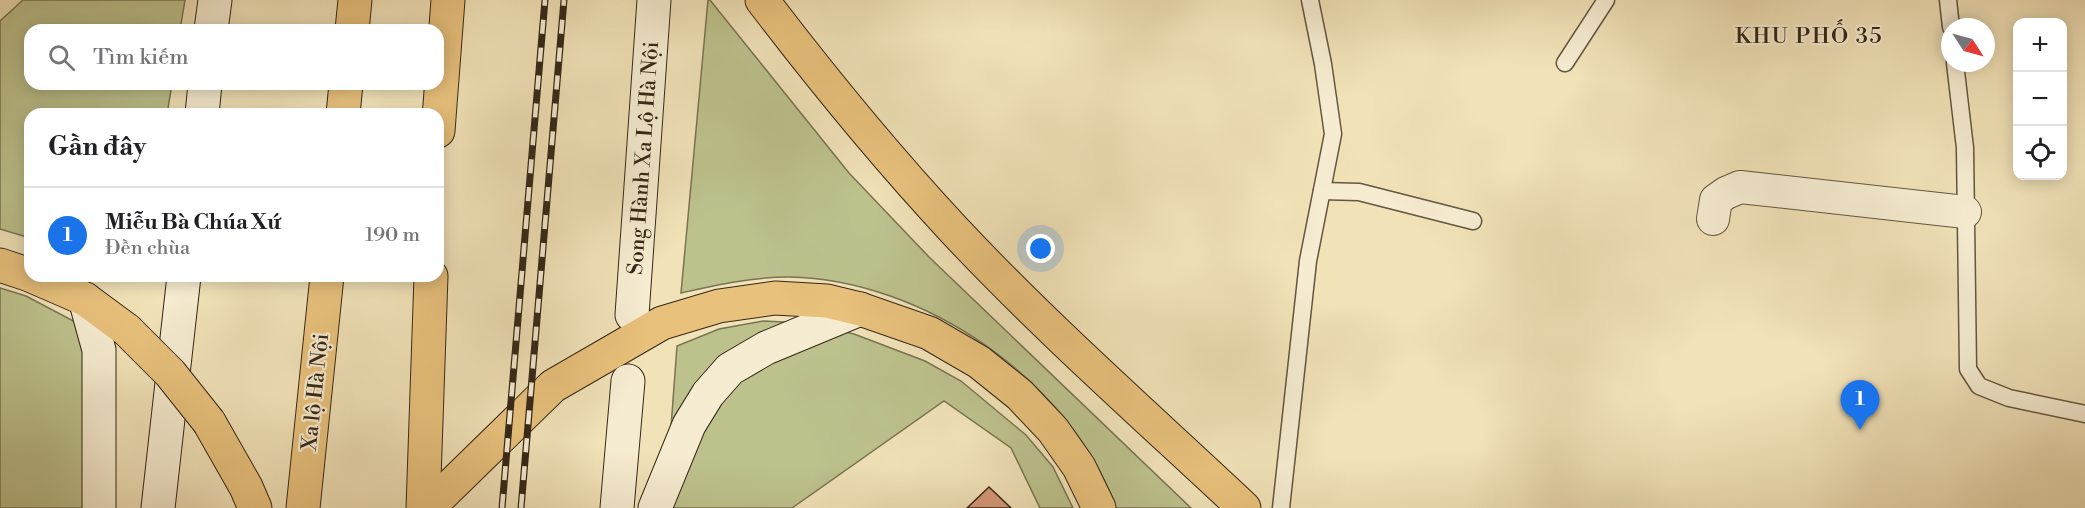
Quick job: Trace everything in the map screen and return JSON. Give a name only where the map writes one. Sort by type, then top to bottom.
[{"type":"highway","points":[[353,24],[355,0]]},
{"type":"highway","points":[[444,52],[448,0]]},
{"type":"highway","points":[[737,0],[799,84],[866,166],[941,247],[1212,508]]},
{"type":"highway","points":[[762,0],[814,69],[881,149],[956,232],[1034,311],[1244,508]]},
{"type":"highway","points":[[344,108],[345,90]]},
{"type":"highway","points":[[440,108],[441,90]]},
{"type":"highway","points":[[0,265],[24,274]]},
{"type":"highway","points":[[45,282],[85,299],[127,330],[170,373],[209,422],[246,487],[255,508]]},
{"type":"highway","name":"Xa lộ Hà Nội","points":[[303,508],[326,282]]},
{"type":"highway","points":[[423,508],[431,282]]},
{"type":"highway","points":[[428,508],[553,386],[662,324],[719,306],[775,298],[827,301],[860,309],[929,333],[979,362],[1020,395],[1053,430],[1079,467],[1099,508]]},
{"type":"main road","points":[[212,24],[215,0]]},
{"type":"main road","name":"Song Hành Xa Lộ Hà Nội","points":[[632,315],[654,0]]},
{"type":"main road","points":[[203,108],[204,90]]},
{"type":"main road","points":[[158,508],[183,282]]},
{"type":"main road","points":[[85,299],[99,350],[99,508]]},
{"type":"main road","points":[[655,508],[689,425],[708,394],[730,369],[766,348],[860,309]]},
{"type":"main road","points":[[617,508],[628,381]]},
{"type":"street","points":[[1713,219],[1716,200],[1740,187],[1965,212]]},
{"type":"lane","points":[[1281,508],[1308,261],[1333,134],[1323,64],[1310,0]]},
{"type":"lane","points":[[1565,63],[1606,0]]},
{"type":"lane","points":[[1948,0],[1950,18]]},
{"type":"lane","points":[[1956,72],[1965,148],[1968,369],[1979,387],[2009,398],[2085,414]]},
{"type":"lane","points":[[1322,190],[1359,192],[1473,221]]},
{"type":"green space","points":[[23,0],[185,0],[181,24],[24,24],[24,90],[171,90],[168,108],[24,108],[24,236],[0,229],[0,21]]},
{"type":"green space","points":[[708,0],[849,173],[929,257],[1191,508],[1116,508],[1095,462],[1065,419],[1028,380],[986,346],[939,317],[890,296],[840,282],[789,277],[721,284],[681,293]]},
{"type":"green space","points":[[0,288],[26,296],[81,325],[92,355],[87,508],[0,508]]},
{"type":"green space","points":[[763,321],[807,323],[854,334],[925,361],[961,381],[1026,435],[1053,467],[1073,508],[1040,508],[1011,448],[944,401],[792,508],[665,508],[677,346],[719,329]]},
{"type":"building","points":[[989,487],[1011,508],[967,508]]},
{"type":"railway","points":[[502,508],[545,0]]},
{"type":"railway","points":[[521,508],[564,0]]},
{"type":"place","name":"Miễu Bà Chúa Xứ","points":[[1860,430]]},
{"type":"district","name":"KHU PHỐ 35","points":[[1809,35]]}]
